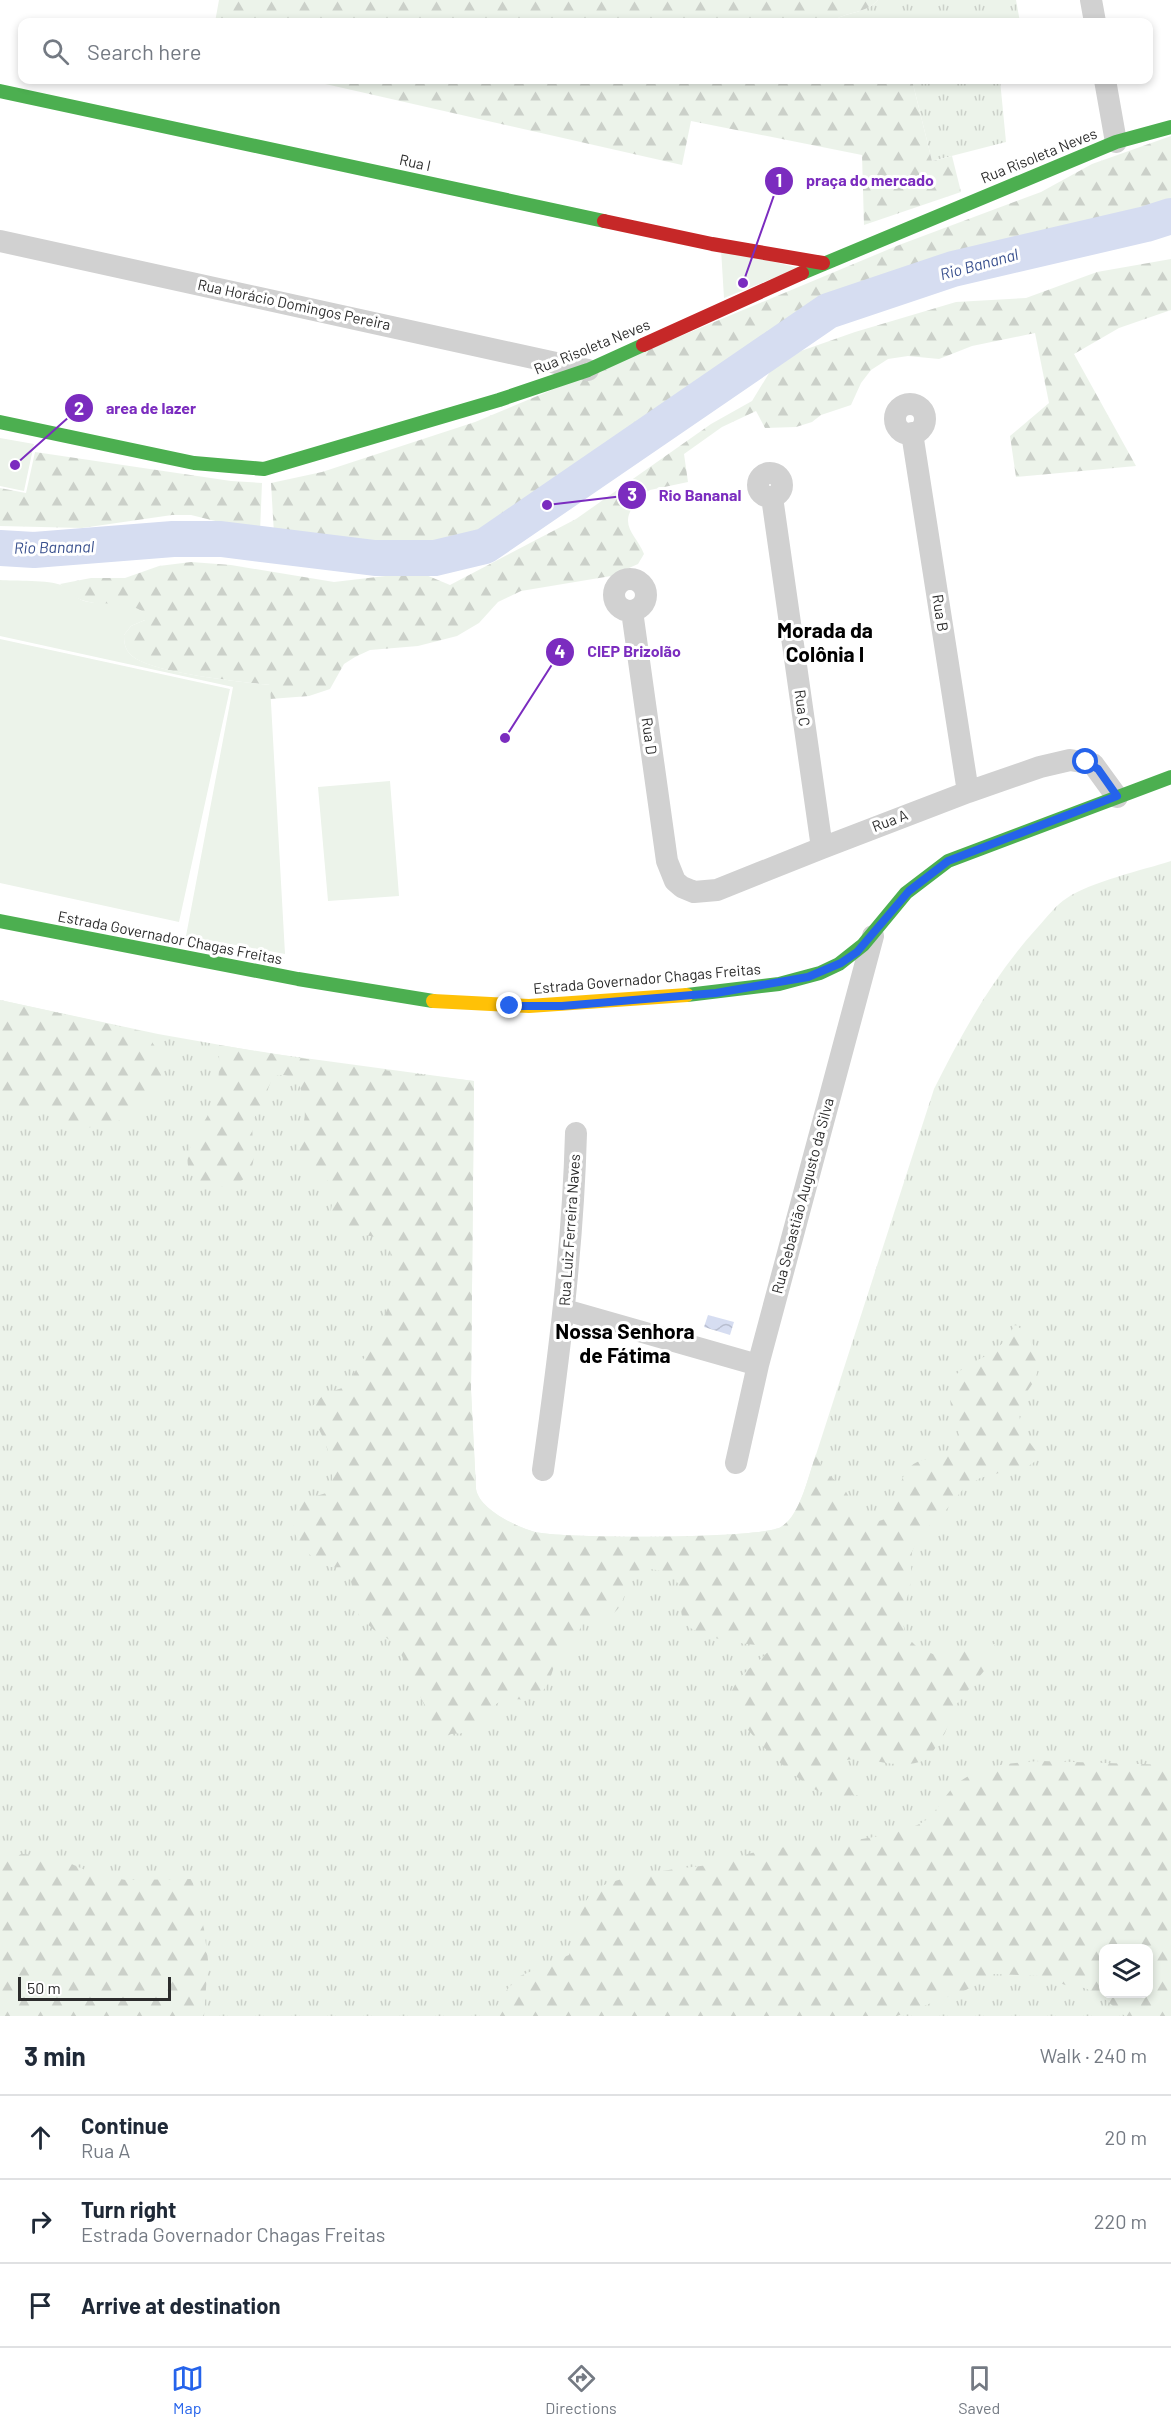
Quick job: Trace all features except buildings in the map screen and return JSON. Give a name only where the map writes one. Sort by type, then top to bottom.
[{"type":"street","points":[[1091,0],[1094,18]]},
{"type":"street","points":[[1106,84],[1116,142]]},
{"type":"street","name":"Rua I","points":[[0,91],[712,244],[823,263]]},
{"type":"street","name":"Rua Risoleta Neves","points":[[0,422],[194,463],[264,469],[477,407],[588,370],[823,263],[1116,142],[1171,127]]},
{"type":"street","name":"Rua Horácio Domingos Pereira","points":[[0,241],[588,370]]},
{"type":"street","name":"Rua B","points":[[912,434],[968,792]]},
{"type":"street","name":"Rua C","points":[[772,497],[822,848]]},
{"type":"street","name":"Rua D","points":[[632,611],[667,861]]},
{"type":"street","name":"Rua A","points":[[667,861],[675,881],[682,887],[694,892],[705,893],[729,887],[822,848],[968,792],[1040,768],[1078,760],[1093,764],[1117,796]]},
{"type":"street","name":"Estrada Governador Chagas Freitas","points":[[0,921],[357,991],[446,1002],[562,1006],[716,993],[798,980],[841,963],[857,952],[896,904],[918,882],[948,861],[1171,777]]},
{"type":"street","name":"Rua Sebastião Augusto da Silva","points":[[736,1463],[758,1365],[860,979],[875,931]]},
{"type":"street","name":"Rua Luiz Ferreira Naves","points":[[543,1470],[565,1310],[574,1206],[576,1133]]},
{"type":"street","points":[[565,1310],[758,1365]]},
{"type":"green space","points":[[219,0],[878,0],[868,8],[837,18],[216,18]]},
{"type":"green space","points":[[878,0],[1016,0],[1019,18],[837,18],[873,5]]},
{"type":"green space","points":[[325,84],[913,84],[932,161],[952,156],[961,192],[864,225],[862,155],[691,121],[682,165]]},
{"type":"green space","points":[[913,84],[1000,84],[1006,142],[932,161]]},
{"type":"green space","points":[[1171,136],[1171,212],[1068,237],[1046,238],[942,265],[823,307],[673,408],[571,482],[498,527],[472,537],[427,547],[404,548],[274,534],[271,483],[322,472],[475,422],[899,245],[1041,192],[1092,164]]},
{"type":"green space","points":[[721,249],[799,268],[724,298]]},
{"type":"green space","points":[[1171,259],[1171,310],[1119,328],[1074,354],[1136,466],[1016,477],[1010,436],[1049,403],[1035,333],[972,346],[939,359],[908,356],[888,359],[871,370],[861,383],[851,405],[821,415],[812,422],[796,427],[765,428],[756,411],[722,427],[684,454],[688,482],[650,490],[633,507],[629,514],[629,526],[644,554],[638,564],[611,576],[521,591],[498,602],[479,623],[457,636],[418,646],[370,650],[344,664],[330,689],[309,696],[270,699],[270,685],[198,676],[142,662],[128,651],[124,635],[131,626],[145,620],[142,611],[82,600],[73,596],[60,584],[91,578],[125,578],[159,566],[191,562],[231,565],[334,582],[411,573],[426,575],[450,585],[576,519],[711,424],[752,401],[774,365],[781,358],[855,332],[956,302],[1026,298],[1097,272]]},
{"type":"green space","points":[[0,438],[34,444],[24,491],[0,486]]},
{"type":"green space","points":[[35,452],[231,481],[262,483],[260,532],[191,515],[172,515],[82,528],[0,526],[0,488],[26,493]]},
{"type":"green space","points":[[0,580],[56,583],[84,601],[125,605],[140,610],[146,615],[145,620],[131,626],[124,638],[125,646],[130,654],[143,662],[198,676],[270,685],[285,954],[186,936],[233,687],[0,636]]},
{"type":"green space","points":[[0,639],[230,689],[179,922],[0,883]]},
{"type":"green space","points":[[390,781],[399,896],[328,901],[318,787]]},
{"type":"green space","points":[[1171,861],[1171,2016],[0,2016],[0,1000],[158,1034],[260,1052],[474,1081],[471,1390],[476,1489],[479,1496],[499,1516],[535,1532],[583,1536],[661,1537],[766,1531],[781,1527],[788,1522],[798,1507],[934,1089],[956,1046],[1007,964],[1048,915],[1077,892]]},
{"type":"green space","points":[[0,1000],[141,1031],[155,1046],[161,1066],[160,1083],[154,1097],[144,1108],[130,1116],[98,1126],[82,1128],[67,1129],[53,1113],[36,1109],[0,1112]]},
{"type":"green space","points":[[219,1045],[350,1066],[474,1081],[471,1390],[476,1489],[491,1510],[527,1530],[583,1536],[661,1537],[766,1531],[781,1527],[794,1514],[816,1454],[825,1472],[844,1488],[857,1512],[866,1521],[879,1521],[888,1517],[893,1511],[900,1485],[910,1467],[945,1453],[961,1442],[950,1398],[951,1384],[955,1377],[965,1367],[995,1350],[1015,1325],[1026,1334],[1036,1352],[1038,1366],[1035,1380],[1023,1398],[1019,1414],[1023,1430],[1041,1457],[1030,1465],[980,1478],[964,1488],[942,1515],[919,1535],[912,1552],[910,1589],[901,1615],[906,1636],[918,1648],[933,1654],[948,1654],[995,1644],[984,1671],[955,1706],[945,1733],[928,1759],[905,1764],[846,1760],[839,1768],[846,1779],[868,1794],[836,1796],[818,1791],[808,1785],[764,1747],[750,1732],[732,1704],[731,1694],[738,1680],[773,1646],[727,1641],[692,1629],[683,1620],[681,1592],[677,1582],[666,1573],[652,1569],[633,1573],[623,1600],[615,1612],[608,1616],[587,1616],[569,1648],[556,1662],[547,1685],[537,1696],[529,1699],[504,1700],[495,1705],[487,1715],[480,1732],[451,1734],[440,1740],[402,1656],[390,1640],[376,1632],[359,1616],[346,1567],[327,1566],[319,1562],[304,1548],[294,1531],[295,1512],[301,1503],[331,1491],[330,1456],[311,1408],[324,1394],[345,1387],[366,1355],[388,1308],[393,1290],[390,1249],[381,1238],[343,1231],[330,1221],[333,1184],[309,1167],[298,1148],[305,1110],[297,1079],[281,1075],[273,1078],[253,1121],[254,1153],[250,1171],[244,1179],[225,1187],[209,1185],[198,1180],[190,1171],[189,1151],[211,1109],[217,1092]]},
{"type":"green space","points":[[1041,1761],[1171,1765],[1171,2016],[1125,2016],[1103,1998],[1153,1998],[1153,1944],[1099,1944],[1099,1995],[1085,1988],[1071,1987],[1040,1976],[994,1974],[966,1990],[897,2016],[492,2016],[503,1994],[520,1976],[569,1955],[584,1905],[593,1892],[603,1886],[635,1876],[722,1863],[771,1849],[860,1839],[901,1831],[926,1820],[959,1782],[978,1771],[1009,1764]]},
{"type":"green space","points":[[22,1854],[56,1857],[96,1875],[126,1880],[192,1879],[204,1929],[208,1960],[204,2016],[0,2016],[0,1861]]},
{"type":"water","points":[[708,1315],[734,1322],[730,1335],[704,1327]]},
{"type":"waterway","name":"Rio Bananal","points":[[0,548],[34,550],[173,539],[221,539],[375,558],[435,558],[485,546],[828,311],[953,269],[1146,224],[1171,216]]},
{"type":"traffic: fast","points":[[0,91],[604,221]]},
{"type":"traffic: fast","points":[[802,273],[1116,142],[1171,127]]},
{"type":"traffic: fast","points":[[0,422],[194,463],[264,469],[499,400],[588,370],[643,345]]},
{"type":"traffic: fast","points":[[687,995],[779,984],[820,973],[839,964],[863,945],[906,893],[948,861],[1171,777]]},
{"type":"traffic: fast","points":[[0,921],[298,979],[433,1001]]},
{"type":"traffic: slow","points":[[433,1001],[529,1006],[687,995]]},
{"type":"traffic: jam","points":[[604,221],[712,244],[823,263]]},
{"type":"traffic: jam","points":[[643,345],[802,273]]},
{"type":"place","name":"praça do mercado","points":[[743,283]]},
{"type":"place","name":"area de lazer","points":[[15,465]]},
{"type":"place","name":"Rio Bananal","points":[[547,505]]},
{"type":"place","name":"CIEP Brizolão","points":[[505,738]]},
{"type":"district","name":"Morada da Colônia I","points":[[825,643]]},
{"type":"district","name":"Nossa Senhora de Fátima","points":[[625,1344]]},
{"type":"route","points":[[510,1006],[562,1006],[716,993],[788,982],[824,971],[857,952],[896,904],[918,882],[948,861],[1117,796],[1098,769],[1086,762]]}]
